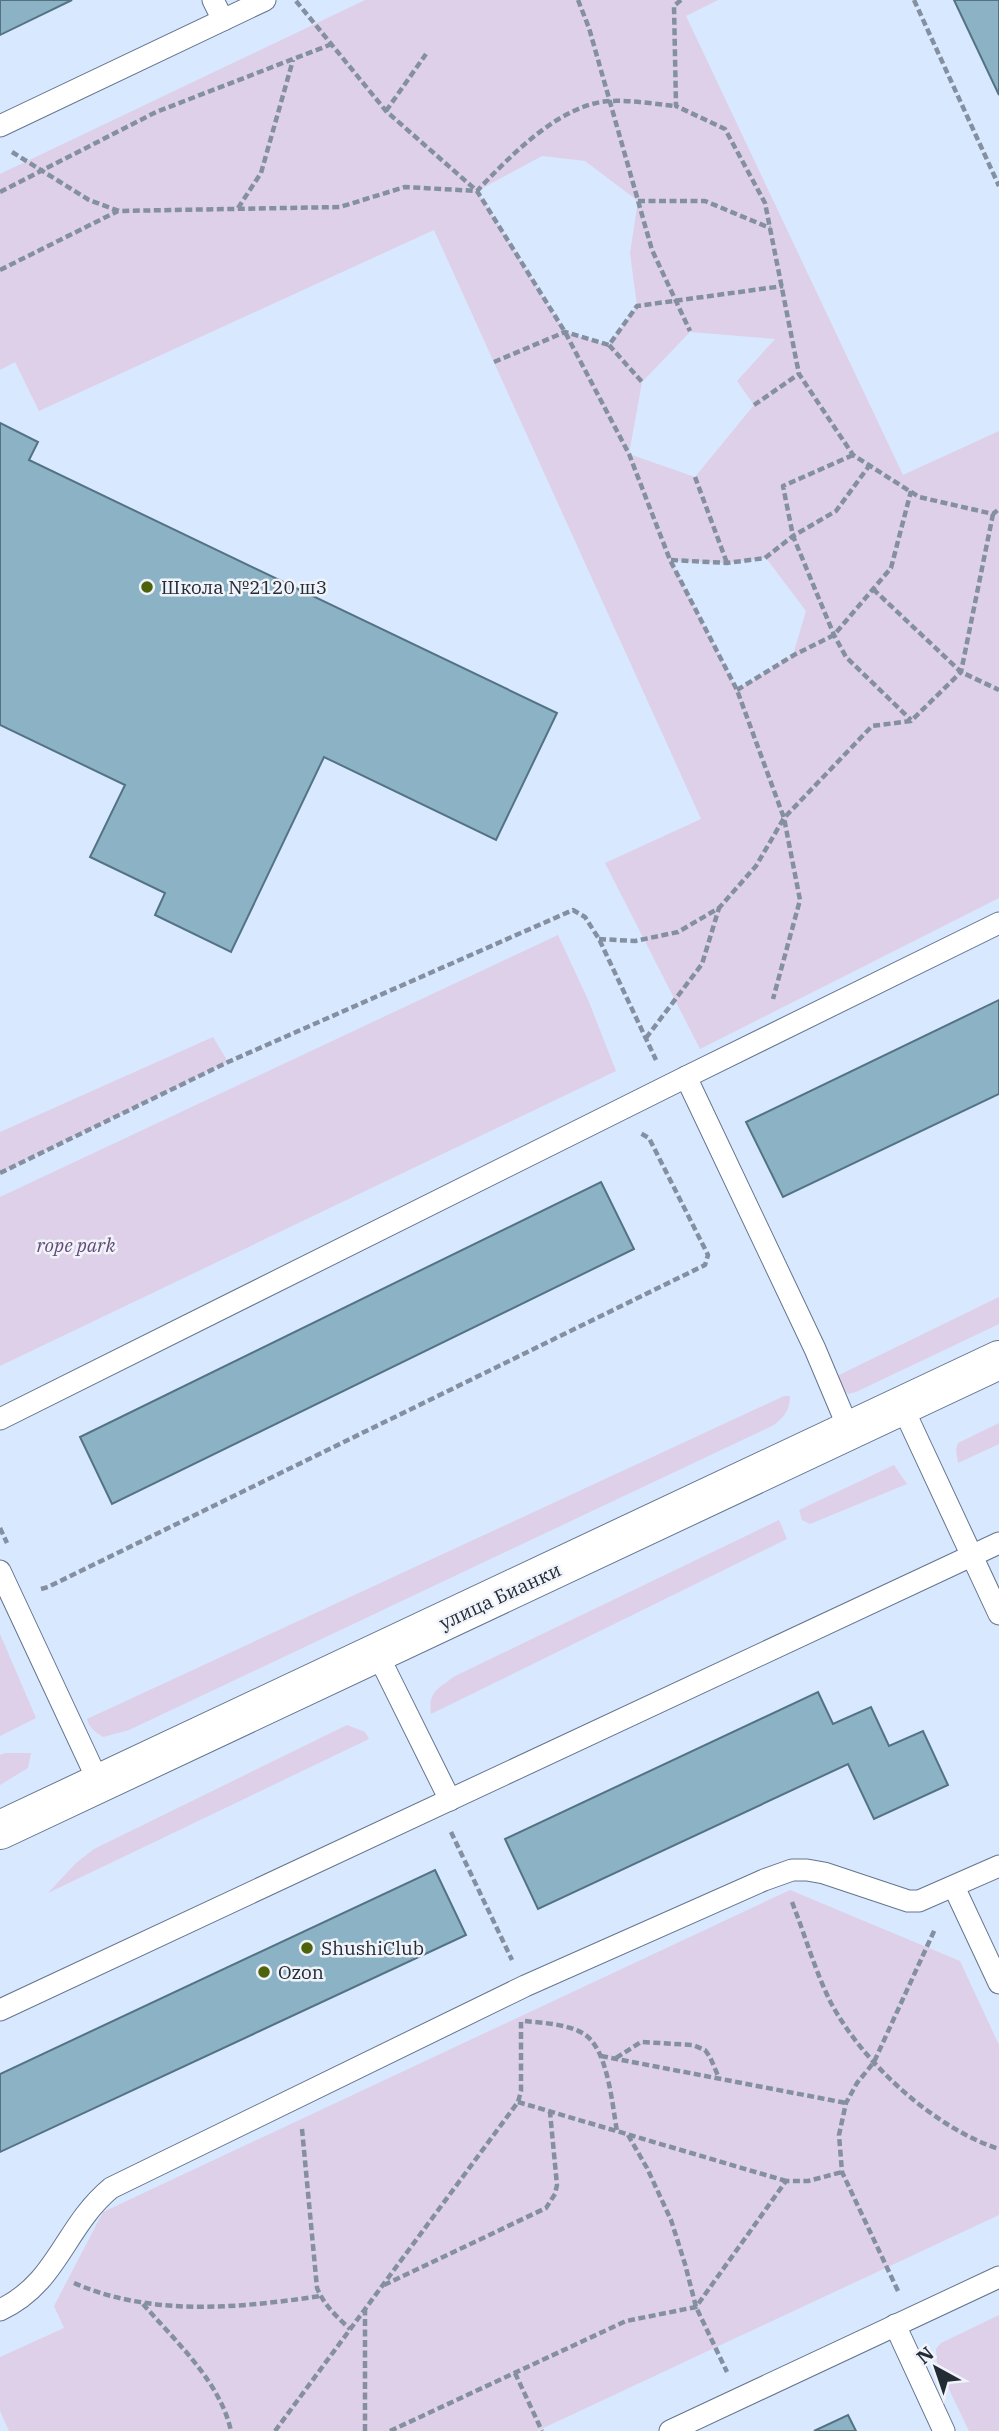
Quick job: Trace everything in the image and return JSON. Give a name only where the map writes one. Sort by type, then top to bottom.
[{"type":"street","name":"улица Бианки","points":[[0,1830],[999,1360]]},
{"type":"lane","points":[[214,0],[223,20]]},
{"type":"lane","points":[[0,126],[265,0]]},
{"type":"lane","points":[[0,1419],[999,923]]},
{"type":"lane","points":[[686,1077],[815,1349],[849,1432]]},
{"type":"lane","points":[[902,1406],[999,1614]]},
{"type":"lane","points":[[0,2010],[999,1543]]},
{"type":"lane","points":[[0,1571],[99,1783]]},
{"type":"lane","points":[[377,1653],[444,1803]]},
{"type":"lane","points":[[0,2310],[20,2299],[49,2272],[86,2212],[111,2188],[525,1986],[780,1873],[807,1870],[824,1873],[908,1901],[926,1899],[999,1866]]},
{"type":"lane","points":[[954,1886],[999,1983]]},
{"type":"lane","points":[[670,2431],[999,2277]]},
{"type":"lane","points":[[903,2322],[944,2431]]},
{"type":"path","points":[[295,0],[386,111],[477,191],[565,332],[629,454],[670,561],[737,690],[784,818],[800,900],[772,1001]]},
{"type":"path","points":[[578,0],[589,28],[652,250],[690,331]]},
{"type":"path","points":[[676,106],[674,6],[681,0]]},
{"type":"path","points":[[914,0],[999,186]]},
{"type":"path","points":[[0,192],[156,112],[332,44]]},
{"type":"path","points":[[386,111],[426,54]]},
{"type":"path","points":[[237,208],[261,173],[293,59]]},
{"type":"path","points":[[10,151],[89,200],[119,211],[340,207],[405,187],[477,191],[518,148],[578,108],[610,101],[676,106],[725,129],[765,203],[799,374],[853,456],[919,496],[993,514]]},
{"type":"path","points":[[638,201],[705,201],[770,228]]},
{"type":"path","points":[[0,270],[119,211]]},
{"type":"path","points":[[609,345],[637,306],[783,286]]},
{"type":"path","points":[[494,362],[565,332],[609,345],[642,382]]},
{"type":"path","points":[[754,405],[799,374]]},
{"type":"path","points":[[853,456],[783,486],[793,536],[834,635],[846,657],[911,721]]},
{"type":"path","points":[[670,561],[727,563],[765,558],[793,536],[836,511],[869,466]]},
{"type":"path","points":[[695,477],[727,563]]},
{"type":"path","points":[[737,690],[794,655],[834,635],[891,568],[911,491]]},
{"type":"path","points":[[599,939],[635,941],[678,932],[719,908],[756,866],[784,818],[872,726],[911,721],[961,672],[993,514],[999,509]]},
{"type":"path","points":[[873,589],[961,672],[999,690]]},
{"type":"path","points":[[646,1038],[702,964],[719,908]]},
{"type":"path","points":[[0,1174],[228,1062],[573,911],[585,917],[599,939],[659,1068],[686,1077]]},
{"type":"path","points":[[48,1587],[705,1265],[708,1255],[649,1138],[640,1133],[633,1134]]},
{"type":"path","points":[[444,1803],[525,1986]]},
{"type":"path","points":[[780,1873],[831,2002],[853,2037],[874,2062],[928,2111],[961,2132],[999,2149]]},
{"type":"path","points":[[903,2322],[842,2172],[839,2135],[846,2103],[857,2083],[874,2062],[954,1886]]},
{"type":"path","points":[[275,2431],[518,2102],[521,2091],[521,2020],[567,2027],[593,2042],[601,2056],[618,2132]]},
{"type":"path","points":[[615,2058],[641,2042],[693,2045],[705,2050],[719,2078]]},
{"type":"path","points":[[601,2056],[846,2103]]},
{"type":"path","points":[[299,2096],[320,2296],[350,2329]]},
{"type":"path","points":[[518,2102],[786,2181],[808,2181],[842,2172]]},
{"type":"path","points":[[382,2286],[546,2208],[557,2185],[551,2112]]},
{"type":"path","points":[[628,2135],[671,2220],[696,2307],[739,2399]]},
{"type":"path","points":[[390,2431],[626,2321],[696,2307],[786,2181]]},
{"type":"path","points":[[49,2272],[97,2293],[144,2304],[202,2308],[259,2305],[320,2296]]},
{"type":"path","points":[[144,2304],[201,2370],[217,2397],[231,2431]]},
{"type":"path","points":[[365,2309],[365,2431]]},
{"type":"path","points":[[515,2373],[542,2431]]},
{"type":"green space","points":[[365,0],[718,0],[686,16],[903,475],[999,431],[999,898],[700,1049],[605,863],[701,819],[434,230],[39,411],[15,362],[0,370],[0,174]],"holes":[[[542,156],[585,161],[638,201],[630,253],[637,306],[609,345],[565,332],[477,191]],[[690,332],[775,339],[737,381],[754,405],[695,477],[629,454],[642,382]],[[766,558],[806,611],[793,655],[737,690],[671,561],[727,563]]]},
{"type":"green space","name":"rope park","points":[[558,935],[589,1002],[616,1071],[0,1366],[0,1197]]},
{"type":"green space","points":[[213,1037],[228,1062],[0,1173],[0,1132]]},
{"type":"green space","points":[[999,1297],[999,1324],[856,1392],[848,1394],[843,1389],[837,1376]]},
{"type":"green space","points":[[784,1396],[790,1396],[788,1409],[774,1425],[129,1730],[103,1737],[88,1722],[87,1719]]},
{"type":"green space","points":[[999,1423],[999,1444],[958,1463],[958,1443]]},
{"type":"green space","points":[[894,1465],[907,1484],[810,1524],[802,1520],[799,1510]]},
{"type":"green space","points":[[779,1520],[787,1539],[431,1714],[432,1696],[453,1677]]},
{"type":"green space","points":[[0,1634],[36,1718],[0,1736]]},
{"type":"green space","points":[[347,1725],[365,1732],[369,1739],[48,1893],[76,1863],[94,1849]]},
{"type":"green space","points":[[31,1753],[28,1768],[0,1785],[0,1755]]},
{"type":"green space","points":[[790,1890],[960,1961],[999,2045],[999,2215],[537,2431],[9,2431],[0,2411],[0,2357],[64,2328],[54,2306],[103,2212]]},
{"type":"green space","points":[[999,2315],[999,2431],[969,2431],[937,2364],[936,2349],[941,2343]]},
{"type":"building","points":[[0,0],[72,0],[0,35]]},
{"type":"building","points":[[954,0],[999,0],[999,95]]},
{"type":"building","name":"Школа №2120 ш3","points":[[0,423],[38,442],[29,460],[557,713],[496,840],[324,757],[231,952],[155,915],[165,893],[90,857],[125,785],[0,725]]},
{"type":"building","points":[[999,1000],[999,1094],[783,1197],[746,1122]]},
{"type":"building","points":[[601,1182],[634,1249],[112,1504],[80,1437]]},
{"type":"building","points":[[818,1692],[833,1724],[871,1707],[889,1746],[923,1731],[948,1785],[874,1819],[848,1764],[538,1909],[505,1839]]},
{"type":"building","points":[[435,1870],[466,1935],[0,2152],[0,2074]]},
{"type":"building","points":[[848,2415],[856,2431],[814,2431]]},
{"type":"place","name":"Школа №2120 ш3","points":[[147,587]]},
{"type":"place","name":"ShushiClub","points":[[307,1948]]},
{"type":"place","name":"Ozon","points":[[264,1972]]}]
